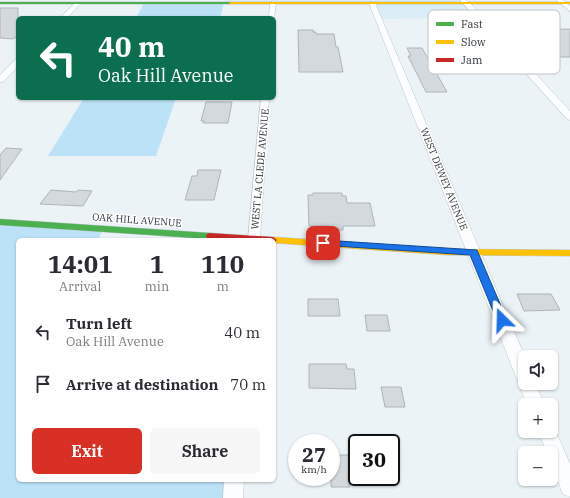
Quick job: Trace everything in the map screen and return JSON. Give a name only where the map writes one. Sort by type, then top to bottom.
[{"type":"street","points":[[464,2],[474,10]]},
{"type":"street","points":[[0,3],[464,2],[565,4]]},
{"type":"street","points":[[65,16],[78,3]]},
{"type":"street","points":[[272,16],[273,3]]},
{"type":"street","name":"WEST DEWEY AVENUE","points":[[372,3],[518,360]]},
{"type":"street","points":[[0,80],[16,64]]},
{"type":"street","points":[[531,74],[570,117]]},
{"type":"street","name":"WEST LA CLEDE AVENUE","points":[[254,238],[266,100]]},
{"type":"street","name":"OAK HILL AVENUE","points":[[0,222],[239,238]]},
{"type":"street","name":"OAK HILL AVENUE","points":[[276,240],[474,252],[570,253]]},
{"type":"street","points":[[550,438],[570,487]]},
{"type":"street","points":[[233,498],[234,482]]},
{"type":"shaded area","points":[[225,0],[463,0],[473,10],[428,10],[428,19],[378,19],[372,3],[224,3]]},
{"type":"shaded area","points":[[144,3],[224,3],[221,16],[137,16]]},
{"type":"shaded area","points":[[83,100],[175,100],[156,156],[48,156]]},
{"type":"shaded area","points":[[0,222],[103,229],[99,238],[16,238],[16,482],[234,482],[233,498],[0,498]]},
{"type":"building","points":[[0,8],[18,8],[18,16],[16,16],[16,37],[13,39],[0,38]]},
{"type":"building","points":[[560,29],[570,29],[570,57],[560,57]]},
{"type":"building","points":[[298,30],[313,30],[316,34],[334,34],[343,72],[299,72]]},
{"type":"building","points":[[407,48],[422,48],[428,59],[428,74],[437,74],[447,92],[426,92],[408,56],[411,56]]},
{"type":"building","points":[[206,102],[232,102],[228,123],[203,123],[204,121],[201,121]]},
{"type":"building","points":[[6,148],[22,149],[0,180],[0,155]]},
{"type":"building","points":[[198,170],[221,170],[214,200],[185,200],[192,176],[197,176]]},
{"type":"building","points":[[51,190],[76,192],[78,190],[92,191],[83,206],[40,204]]},
{"type":"building","points":[[313,193],[342,193],[342,196],[346,196],[347,203],[370,203],[375,226],[343,226],[343,230],[329,230],[329,226],[309,226],[308,195],[313,195]]},
{"type":"building","points":[[517,294],[551,294],[560,310],[524,311]]},
{"type":"building","points":[[308,299],[338,299],[340,316],[308,316]]},
{"type":"building","points":[[365,315],[387,315],[390,331],[367,331]]},
{"type":"building","points":[[309,364],[346,364],[347,369],[354,369],[356,389],[309,388]]},
{"type":"building","points":[[381,387],[401,387],[405,407],[385,407]]},
{"type":"building","points":[[340,455],[348,455],[348,486],[350,487],[331,487],[340,486]]},
{"type":"traffic: fast","points":[[0,3],[230,3]]},
{"type":"traffic: fast","points":[[0,222],[210,236]]},
{"type":"traffic: slow","points":[[230,3],[570,3]]},
{"type":"traffic: slow","points":[[276,240],[447,252],[570,253]]},
{"type":"traffic: jam","points":[[210,236],[242,238]]},
{"type":"route","points":[[323,243],[447,252],[474,252],[502,320]]}]
